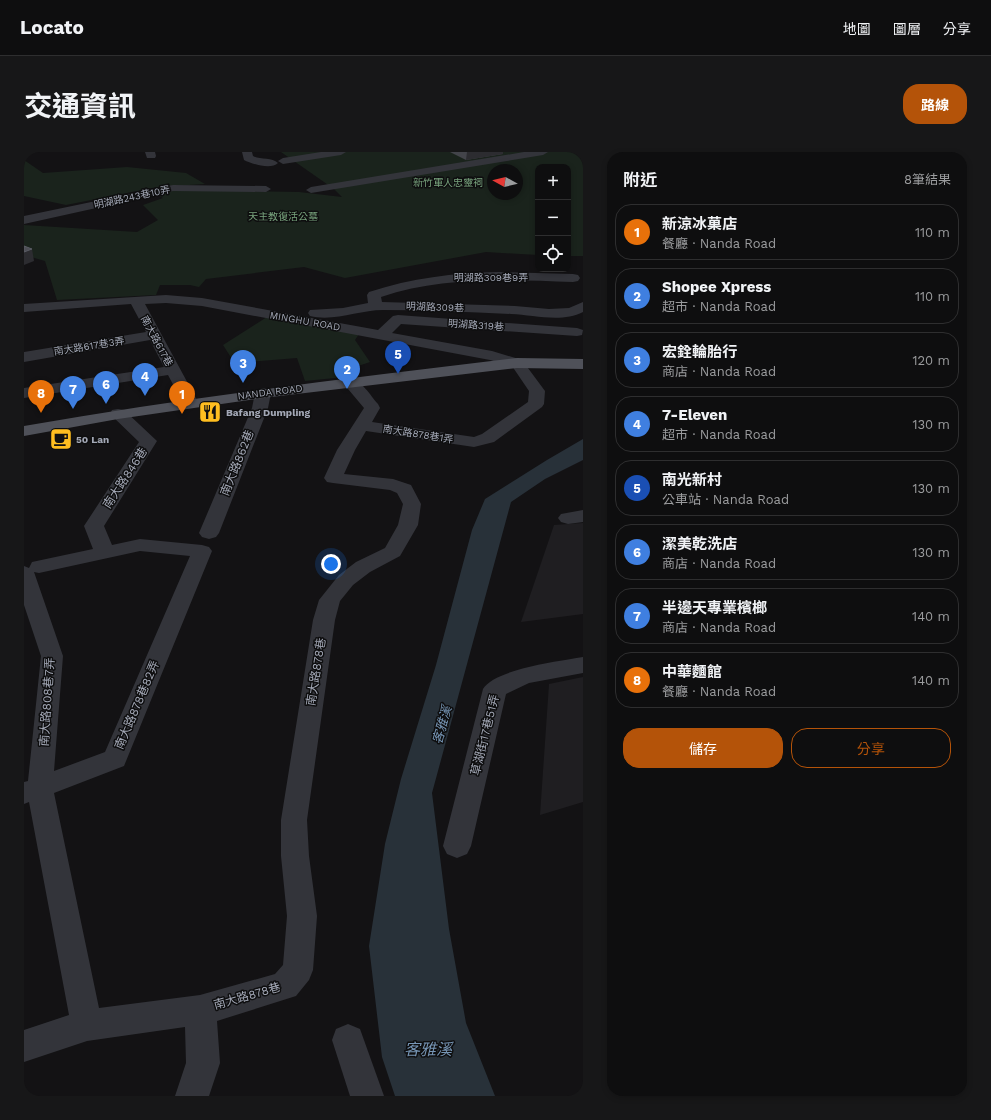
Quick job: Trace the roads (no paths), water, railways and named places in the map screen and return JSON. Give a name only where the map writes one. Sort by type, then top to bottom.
[{"type":"main road","name":"MINGHU ROAD","points":[[517,363],[583,364]]},
{"type":"main road","name":"NANDA ROAD","points":[[24,431],[190,402],[517,363]]},
{"type":"street","points":[[247,152],[248,158],[254,161],[278,162],[341,152]]},
{"type":"street","points":[[509,152],[519,157]]},
{"type":"street","points":[[311,190],[543,152]]},
{"type":"street","points":[[173,188],[193,197],[206,198]]},
{"type":"street","name":"明湖路243巷10弄","points":[[24,220],[173,188],[266,189]]},
{"type":"street","points":[[24,213],[43,217]]},
{"type":"street","name":"明湖路309巷9弄","points":[[375,306],[374,295],[386,290],[456,276],[573,278]]},
{"type":"street","name":"MINGHU ROAD","points":[[24,308],[136,300],[166,299],[202,302],[492,356],[517,363]]},
{"type":"street","name":"南大路617巷","points":[[136,300],[190,402]]},
{"type":"street","name":"明湖路309巷","points":[[286,317],[317,313],[343,312],[375,306],[515,310],[549,313],[572,312],[583,306]]},
{"type":"street","name":"明湖路319巷","points":[[381,335],[398,319],[577,332]]},
{"type":"street","points":[[492,356],[495,326]]},
{"type":"street","name":"南大路617巷3弄","points":[[24,357],[154,336]]},
{"type":"street","name":"南大路878巷1弄","points":[[361,425],[474,442],[488,438],[536,404],[537,391],[517,363]]},
{"type":"street","points":[[24,393],[173,370]]},
{"type":"street","name":"南大路878巷","points":[[24,1046],[87,1025],[200,1010],[285,986],[298,970],[302,916],[295,856],[294,820],[324,620],[330,600],[346,580],[363,567],[393,552],[408,526],[412,504],[404,489],[393,485],[333,478],[346,450],[372,408],[351,383]]},
{"type":"street","name":"南大路862巷","points":[[209,533],[260,408],[263,393]]},
{"type":"street","name":"南大路846巷","points":[[105,553],[94,526],[148,442],[118,414]]},
{"type":"street","name":"南大路878巷82弄","points":[[31,570],[140,545],[202,551],[114,759],[32,790]]},
{"type":"street","name":"南大路808巷7弄","points":[[31,570],[52,656],[32,790]]},
{"type":"street","name":"草湖街17巷51弄","points":[[457,846],[495,689],[524,676],[583,665]]},
{"type":"street","points":[[32,790],[87,1025]]},
{"type":"street","name":"南大路878巷","points":[[192,1096],[203,1063],[200,1010]]},
{"type":"street","points":[[348,1040],[367,1096]]},
{"type":"water","name":"客雅溪","points":[[583,439],[583,460],[545,479],[511,502],[432,793],[449,929],[466,1023],[495,1096],[395,1096],[382,1057],[369,946],[385,844],[401,779],[436,665],[472,530],[485,499]]},
{"type":"place","name":"南光新村","points":[[398,374]]},
{"type":"place","name":"宏銓輪胎行","points":[[243,383]]},
{"type":"place","name":"Shopee Xpress","points":[[347,389]]},
{"type":"place","name":"7-Eleven","points":[[145,396]]},
{"type":"place","name":"潔美乾洗店","points":[[106,404]]},
{"type":"place","name":"半邊天專業檳榔","points":[[73,409]]},
{"type":"place","name":"Bafang Dumpling","points":[[210,412]]},
{"type":"place","name":"中華麵館","points":[[41,413]]},
{"type":"place","name":"新涼冰菓店","points":[[182,414]]},
{"type":"place","name":"50 Lan","points":[[61,439]]},
{"type":"park label","name":"新竹軍人忠靈祠","points":[[448,182]]},
{"type":"park label","name":"天主教復活公墓","points":[[283,216]]}]
